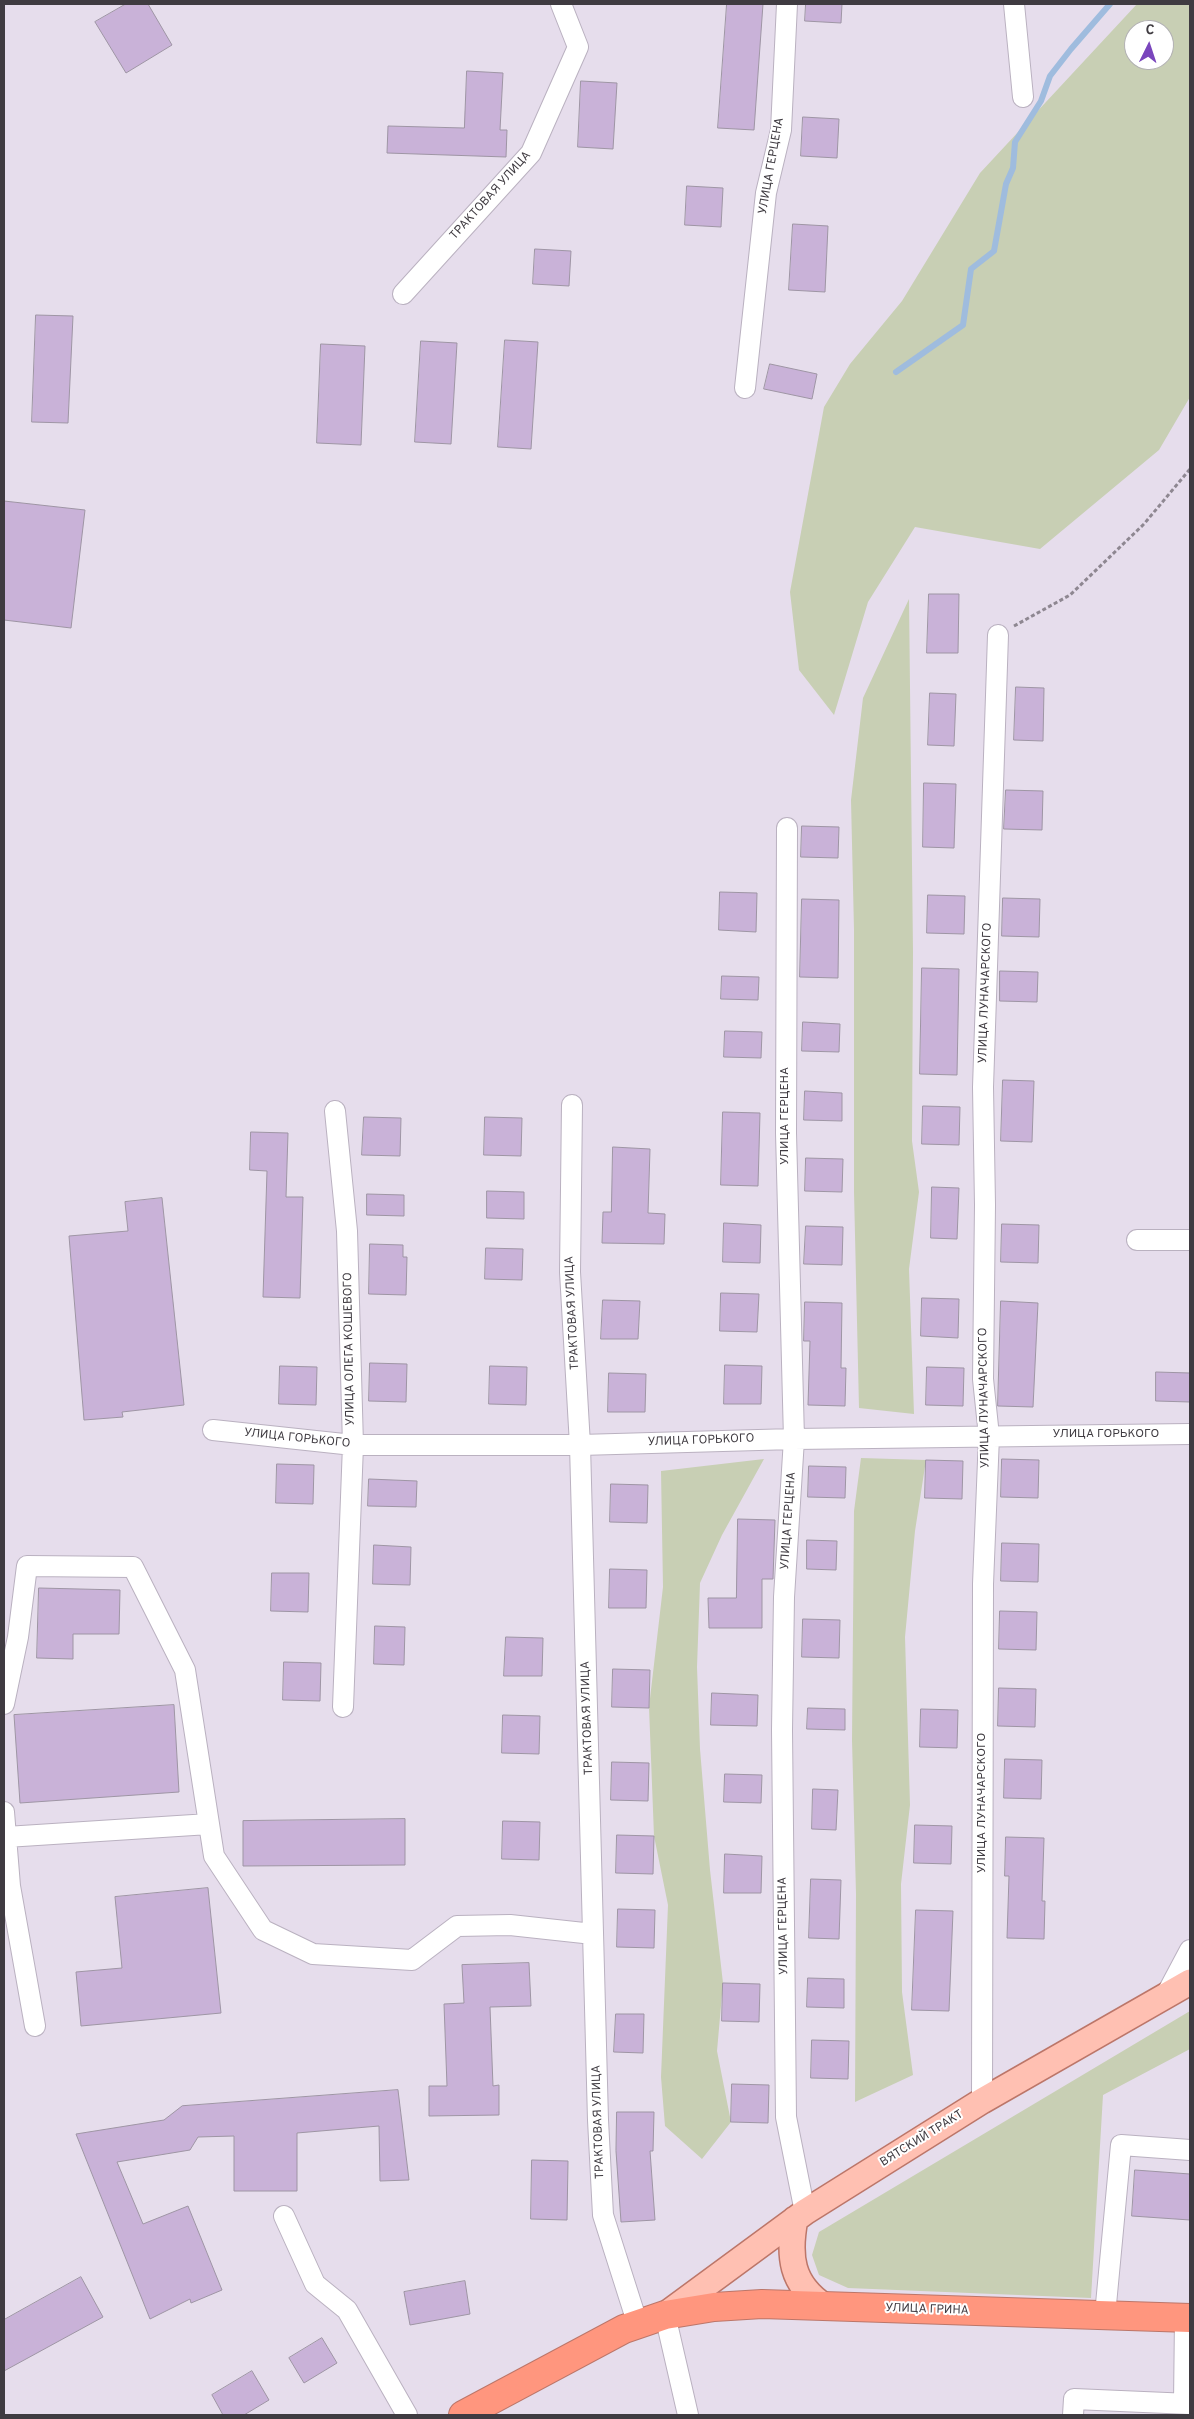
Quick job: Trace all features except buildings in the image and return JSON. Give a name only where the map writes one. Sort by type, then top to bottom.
[{"type":"highway","name":"УЛИЦА ГРИНА","points":[[665,2314],[714,2306],[762,2304],[1188,2318]]},
{"type":"highway","points":[[463,2415],[624,2330],[665,2314]]},
{"type":"main road","name":"ВЯТСКИЙ ТРАКТ","points":[[665,2314],[800,2215],[982,2101],[1190,1982]]},
{"type":"main road","points":[[800,2215],[792,2238],[795,2270],[800,2284],[809,2296],[824,2306]]},
{"type":"street","name":"ТРАКТОВАЯ УЛИЦА","points":[[403,294],[531,153],[578,47],[561,4]]},
{"type":"street","name":"УЛИЦА ГЕРЦЕНА","points":[[745,388],[766,193],[781,130],[787,4]]},
{"type":"street","points":[[1014,4],[1023,97]]},
{"type":"street","name":"УЛИЦА ЛУНАЧАРСКОГО","points":[[982,2101],[983,1584],[989,1436],[983,1379],[985,1205],[983,1087],[998,635]]},
{"type":"street","name":"УЛИЦА ГЕРЦЕНА","points":[[786,828],[786,1133],[794,1439],[784,1597],[782,1730],[786,2117],[800,2215]]},
{"type":"street","name":"ТРАКТОВАЯ УЛИЦА","points":[[572,1105],[570,1272],[580,1445],[593,1934],[603,2215],[638,2325]]},
{"type":"street","name":"УЛИЦА ОЛЕГА КОШЕВОГО","points":[[335,1111],[347,1231],[353,1445],[343,1707]]},
{"type":"street","points":[[1137,1240],[1190,1240]]},
{"type":"street","name":"УЛИЦА ГОРЬКОГО","points":[[213,1430],[353,1445],[580,1445],[794,1439],[1190,1434]]},
{"type":"street","points":[[4,1704],[18,1636],[27,1566],[133,1567],[185,1670],[214,1856],[263,1930],[313,1954],[412,1960],[457,1926],[510,1925],[593,1934]]},
{"type":"street","points":[[4,1812],[10,1886],[35,2026]]},
{"type":"street","points":[[6,1837],[209,1824]]},
{"type":"street","points":[[1165,1997],[1190,1950]]},
{"type":"street","points":[[1105,2315],[1121,2145],[1190,2150]]},
{"type":"street","points":[[284,2216],[315,2284],[347,2310],[407,2415]]},
{"type":"street","points":[[665,2314],[688,2415]]},
{"type":"street","points":[[1073,2415],[1074,2398],[1179,2406],[1188,2318]]},
{"type":"path","points":[[998,635],[1070,595],[1144,524],[1190,469]]},
{"type":"green space","points":[[1137,4],[1190,4],[1190,397],[1159,450],[1040,549],[915,527],[868,602],[834,715],[799,670],[790,592],[824,407],[850,364],[902,301],[980,173]]},
{"type":"green space","points":[[909,599],[913,952],[912,1141],[919,1192],[909,1269],[914,1414],[859,1408],[854,1192],[854,930],[851,800],[863,698]]},
{"type":"green space","points":[[861,1458],[926,1460],[915,1531],[905,1637],[910,1805],[901,1884],[902,1992],[913,2075],[855,2102],[856,1894],[852,1740],[854,1511]]},
{"type":"green space","points":[[764,1459],[722,1535],[700,1583],[697,1667],[700,1749],[710,1870],[723,1983],[717,2051],[731,2122],[702,2159],[665,2126],[661,2077],[668,1905],[654,1836],[649,1707],[663,1587],[661,1471]]},
{"type":"green space","points":[[1190,2011],[1190,2049],[1103,2095],[1091,2298],[848,2288],[819,2275],[812,2255],[819,2232]]},
{"type":"waterway","points":[[896,372],[963,325],[971,269],[994,251],[1006,184],[1013,168],[1015,142],[1041,101],[1050,76],[1110,4]]}]
